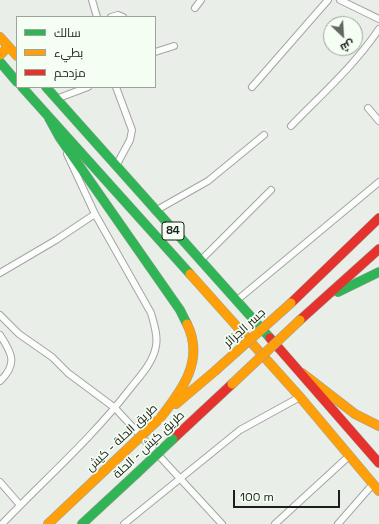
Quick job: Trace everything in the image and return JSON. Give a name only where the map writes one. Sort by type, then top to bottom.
[{"type":"main road","points":[[0,54],[6,49],[3,40]]},
{"type":"main road","points":[[3,40],[16,57]]},
{"type":"main road","points":[[7,70],[10,61],[16,58]]},
{"type":"main road","points":[[0,62],[16,81]]},
{"type":"main road","points":[[23,88],[300,398],[379,492]]},
{"type":"main road","name":"84","points":[[47,88],[200,261],[302,373]]},
{"type":"main road","points":[[49,118],[60,138],[180,310],[192,335],[196,352],[192,371],[176,398],[159,419]]},
{"type":"main road","name":"جسر الجزائر","points":[[215,371],[291,303],[379,218]]},
{"type":"main road","points":[[312,309],[379,250]]},
{"type":"main road","points":[[312,309],[350,285],[379,272]]},
{"type":"main road","name":"طريق كيش - الحلة","points":[[82,524],[312,309]]},
{"type":"main road","name":"طريق الحلة - كيش","points":[[48,524],[159,419],[215,371]]},
{"type":"main road","points":[[302,373],[355,414],[379,426]]},
{"type":"main road","points":[[302,373],[379,463]]},
{"type":"street","points":[[92,0],[97,16]]},
{"type":"street","points":[[195,8],[200,0]]},
{"type":"street","points":[[252,87],[328,0]]},
{"type":"street","points":[[340,0],[379,19]]},
{"type":"street","points":[[291,126],[338,79],[371,42],[379,29]]},
{"type":"street","points":[[156,52],[174,46]]},
{"type":"street","points":[[56,99],[85,88]]},
{"type":"street","points":[[116,88],[132,130],[130,140],[116,166]]},
{"type":"street","points":[[368,108],[379,121]]},
{"type":"street","points":[[156,210],[208,181],[264,136]]},
{"type":"street","points":[[2,524],[83,444],[115,408],[148,365],[156,346],[156,330],[151,313],[95,214],[60,138]]},
{"type":"street","points":[[236,301],[379,182]]},
{"type":"street","points":[[200,261],[271,190]]},
{"type":"street","points":[[0,273],[56,240],[95,214]]},
{"type":"street","points":[[0,315],[19,334],[52,357],[68,372],[115,408],[222,524]]},
{"type":"street","points":[[0,335],[11,351],[12,364],[8,374],[0,381]]},
{"type":"street","points":[[124,524],[240,430],[300,398]]},
{"type":"street","points":[[276,524],[349,456]]},
{"type":"street","points":[[0,482],[20,505]]},
{"type":"street","points":[[338,524],[372,484]]},
{"type":"traffic: fast","points":[[0,62],[16,81]]},
{"type":"traffic: fast","points":[[23,88],[190,274]]},
{"type":"traffic: fast","points":[[47,88],[270,338]]},
{"type":"traffic: fast","points":[[49,118],[60,138],[180,310],[187,324]]},
{"type":"traffic: fast","points":[[338,292],[379,272]]},
{"type":"traffic: fast","points":[[136,474],[173,439]]},
{"type":"traffic: fast","points":[[82,524],[136,474]]},
{"type":"traffic: slow","points":[[0,37],[16,55]]},
{"type":"traffic: slow","points":[[0,55],[6,49],[6,44]]},
{"type":"traffic: slow","points":[[190,274],[300,397],[379,491]]},
{"type":"traffic: slow","points":[[215,371],[291,303]]},
{"type":"traffic: slow","points":[[232,384],[300,320]]},
{"type":"traffic: slow","points":[[161,417],[189,374],[193,350],[192,337],[187,324]]},
{"type":"traffic: slow","points":[[176,404],[215,371]]},
{"type":"traffic: slow","points":[[302,373],[355,414],[379,426]]},
{"type":"traffic: slow","points":[[120,456],[158,420]]},
{"type":"traffic: slow","points":[[48,524],[120,456]]},
{"type":"traffic: jam","points":[[291,303],[379,218]]},
{"type":"traffic: jam","points":[[300,320],[379,249]]},
{"type":"traffic: jam","points":[[270,338],[379,463]]},
{"type":"traffic: jam","points":[[173,439],[232,384]]}]
